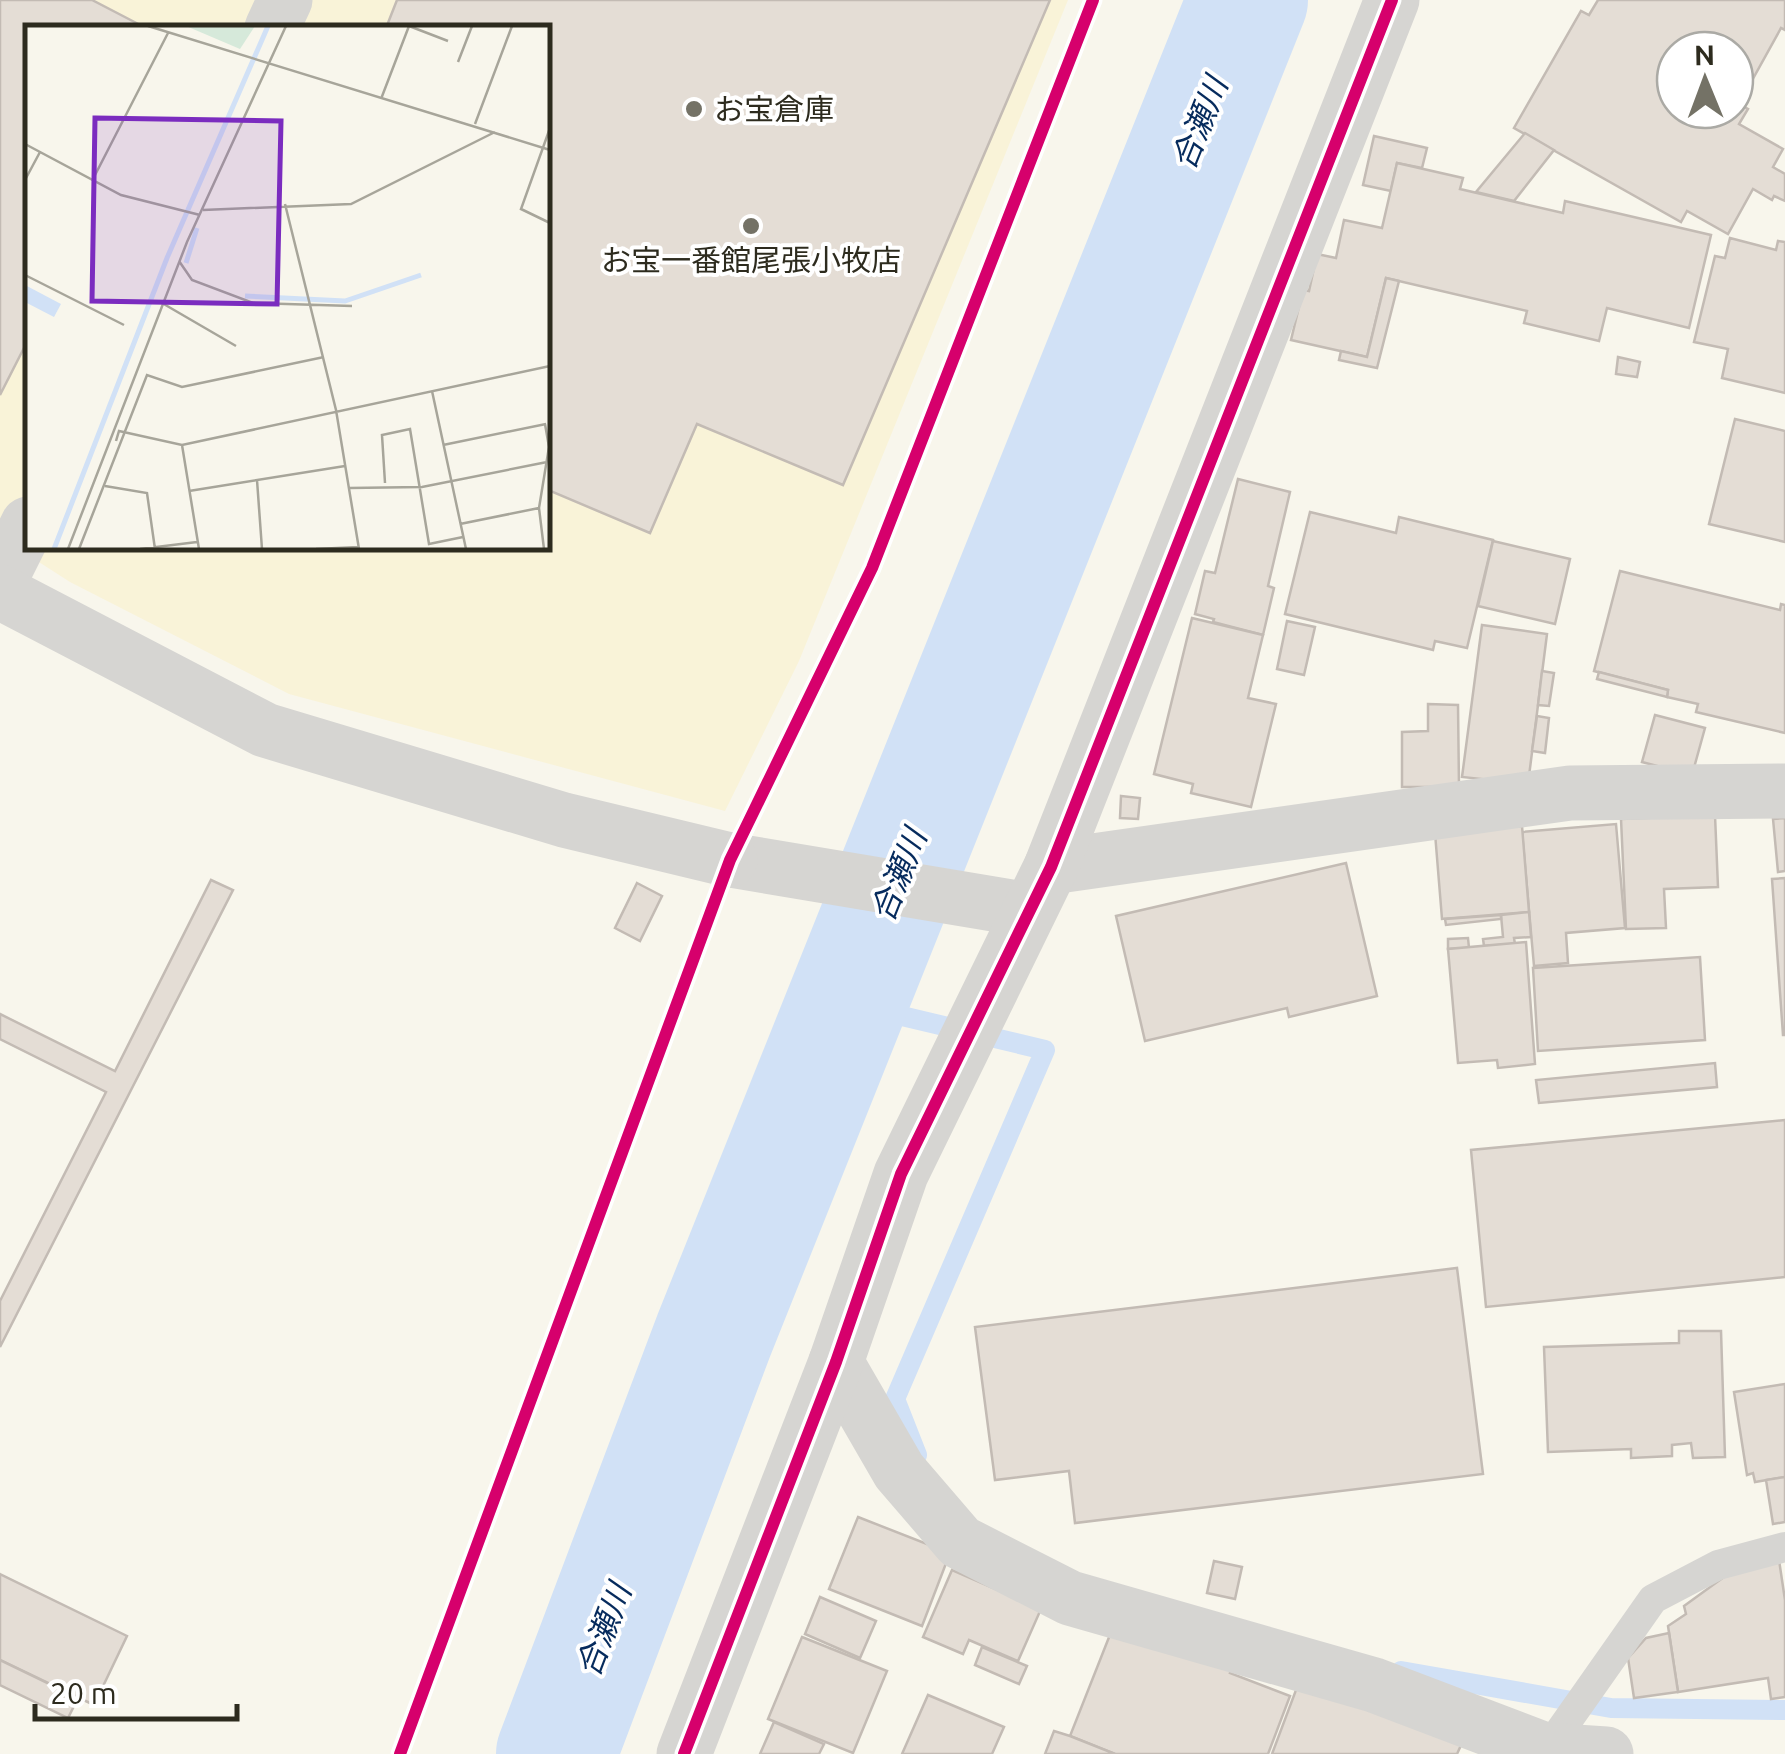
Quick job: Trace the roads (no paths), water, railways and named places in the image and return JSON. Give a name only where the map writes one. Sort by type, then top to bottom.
[{"type":"street","points":[[274,25],[286,0]]},
{"type":"street","points":[[684,1754],[836,1362],[901,1174],[1030,894],[1392,0]]},
{"type":"street","points":[[0,580],[25,530]]},
{"type":"street","points":[[0,592],[265,730],[564,820],[730,860],[1030,894],[1570,792],[1785,791]]},
{"type":"street","points":[[836,1362],[899,1472],[960,1542],[1070,1598],[1374,1685],[1545,1752],[1606,1754]]},
{"type":"lane","points":[[1545,1752],[1653,1599],[1718,1564],[1785,1547]]},
{"type":"waterway","name":"合瀬川","points":[[556,1754],[714,1335],[1248,0]]},
{"type":"waterway","points":[[847,1003],[1045,1050],[895,1399],[917,1455]]},
{"type":"waterway","points":[[1401,1671],[1611,1708],[1785,1710]]},
{"type":"place","name":"お宝倉庫","points":[[694,109]]},
{"type":"place","name":"お宝一番館尾張小牧店","points":[[751,226]]}]
